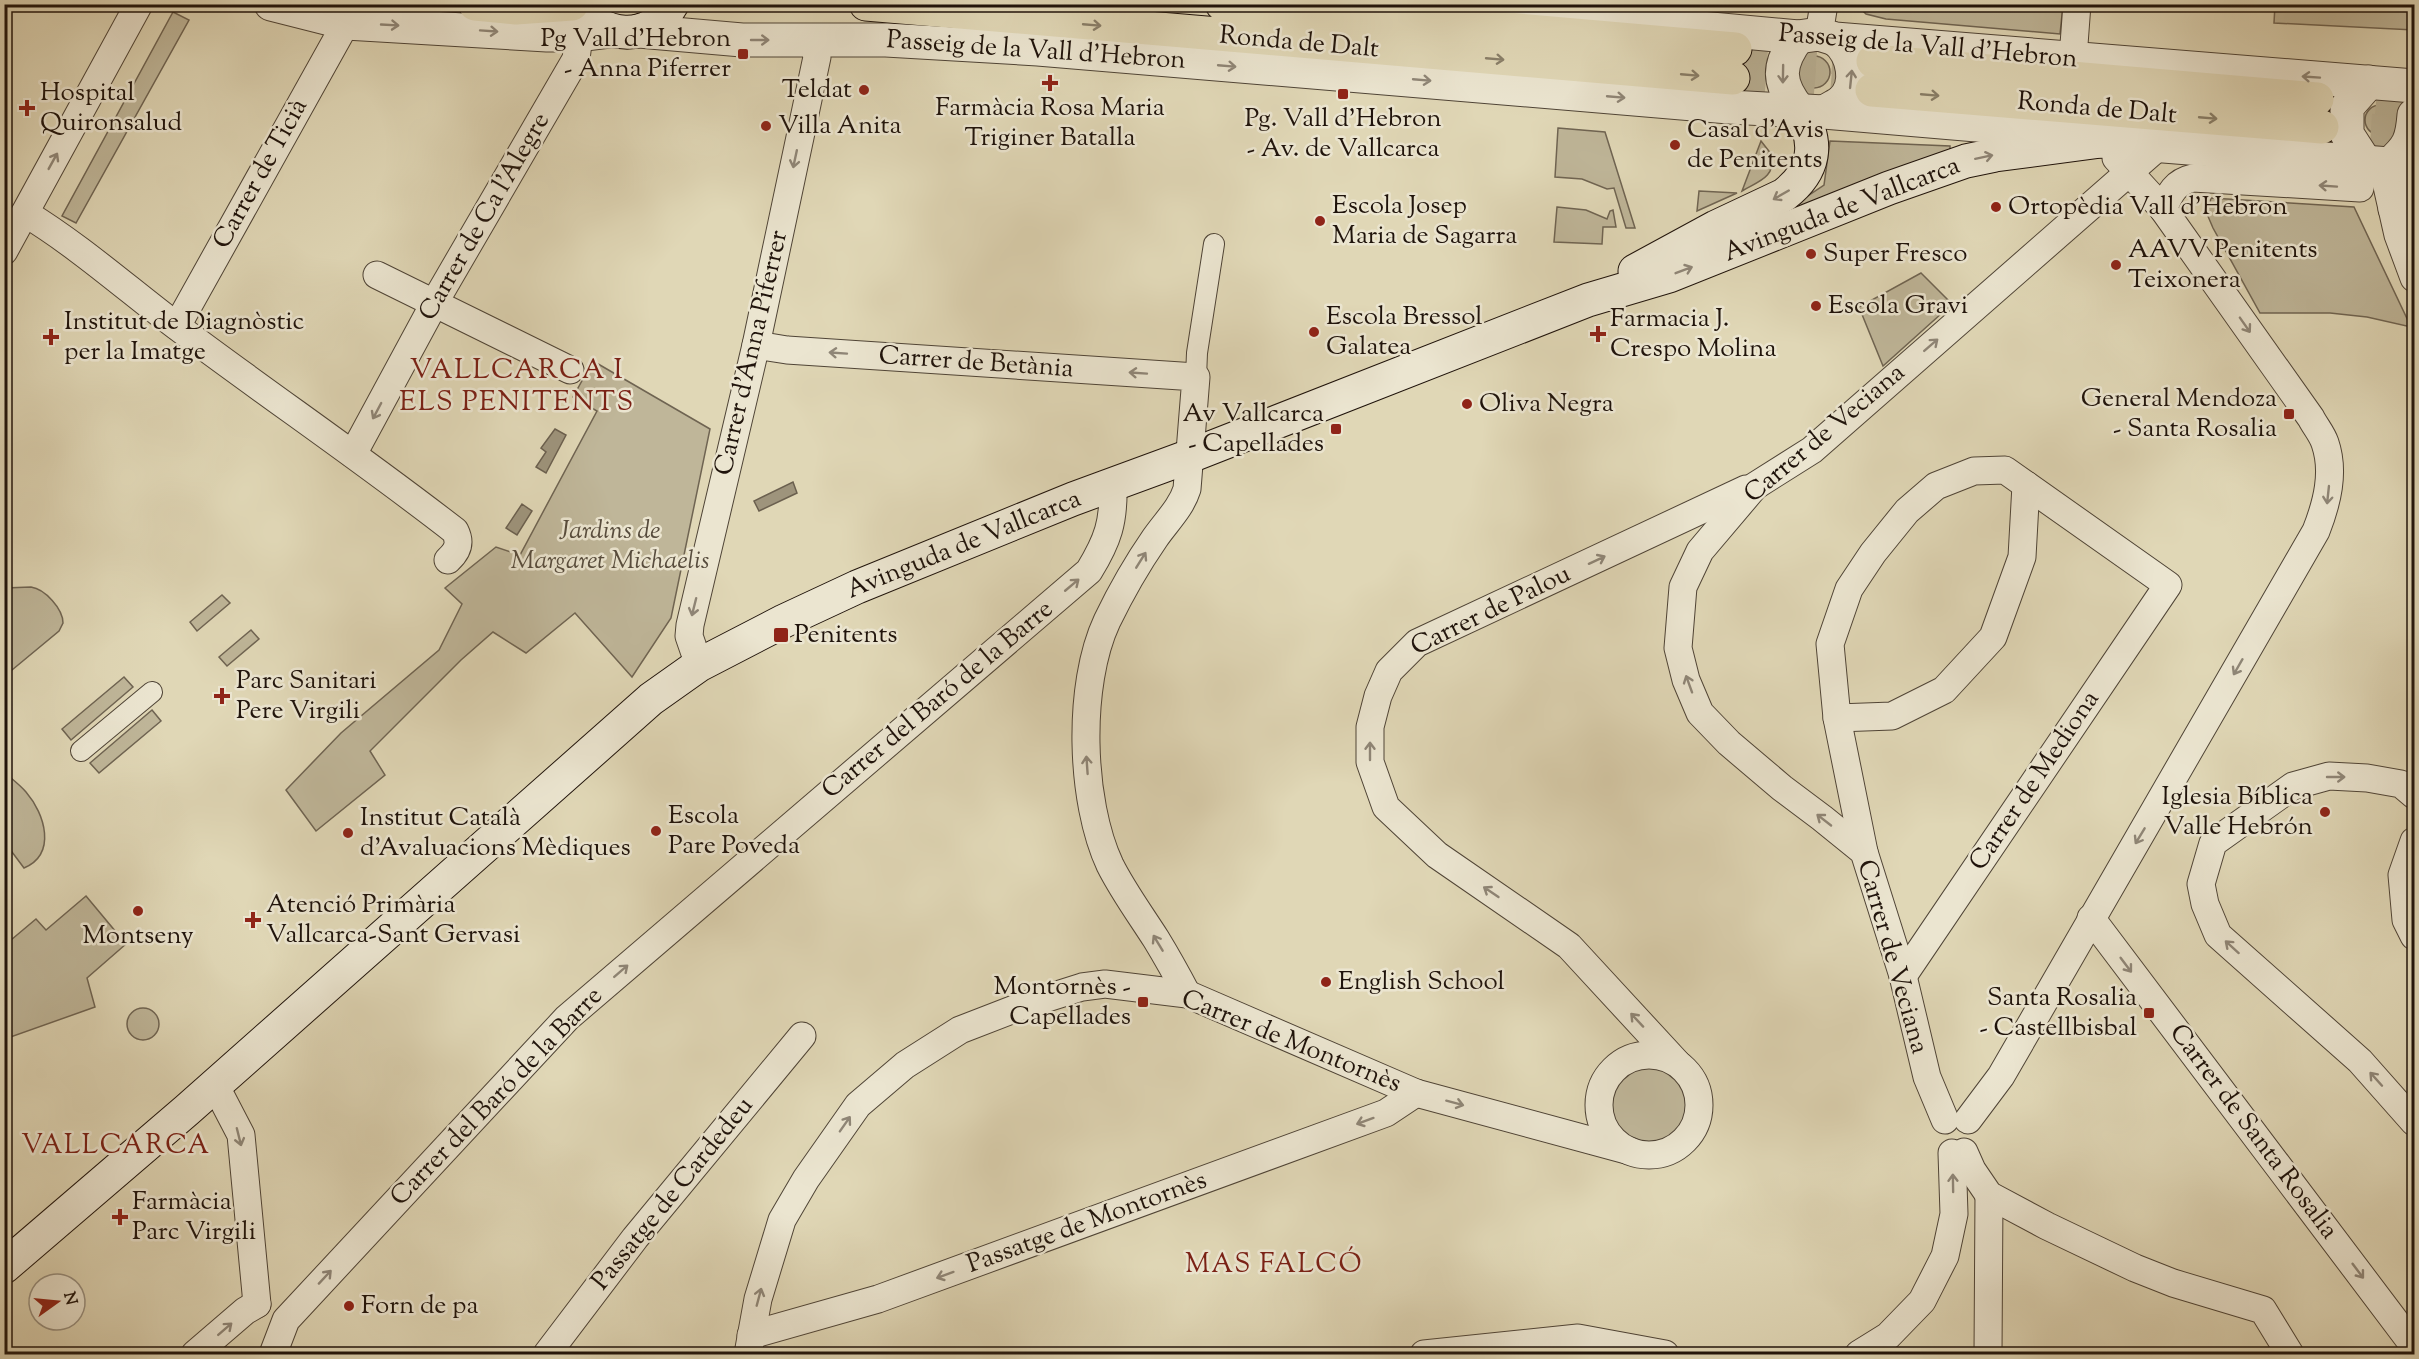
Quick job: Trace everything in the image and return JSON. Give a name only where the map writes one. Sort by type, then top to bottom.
[{"type":"highway","points":[[475,4],[577,12]]},
{"type":"highway","name":"Ronda de Dalt","points":[[866,4],[1734,64],[1222,4]]},
{"type":"highway","name":"Ronda de Dalt","points":[[1873,75],[2320,113]]},
{"type":"street","points":[[4,250],[139,4]]},
{"type":"street","points":[[271,4],[346,23],[577,12],[593,22],[625,31],[657,23],[670,9]]},
{"type":"street","name":"Passeig de la Vall d'Hebron","points":[[1442,4],[1819,29],[2073,58],[2369,81],[2411,93]]},
{"type":"street","points":[[2073,58],[2077,4]]},
{"type":"street","name":"Carrer de Ca l'Alegre","points":[[353,454],[434,304],[576,59],[577,12]]},
{"type":"street","name":"Carrer de Ticià","points":[[177,326],[346,23]]},
{"type":"street","points":[[1819,29],[1844,45],[1852,62],[1852,75],[1849,92],[1841,102],[1811,111],[1783,87],[1782,72],[1783,63],[1819,29]]},
{"type":"street","name":"Passeig de la Vall d'Hebron","points":[[625,31],[742,40],[886,40],[1038,49],[2047,131],[2101,141],[2382,169]]},
{"type":"street","name":"Carrer d'Anna Piferrer","points":[[699,665],[689,636],[690,625],[756,345],[817,57],[813,40]]},
{"type":"street","points":[[2369,81],[2347,108],[2347,134],[2382,169],[2398,235],[2415,278]]},
{"type":"street","name":"Avinguda de Vallcarca","points":[[1588,300],[1658,258],[1794,188],[1810,164],[1811,111]]},
{"type":"street","points":[[2163,209],[2182,180],[2382,169],[2403,153],[2413,139],[2415,115]]},
{"type":"street","points":[[2101,141],[2163,209],[2311,418],[2325,443],[2330,472],[2327,504],[2316,531],[2001,1077],[1957,1120],[1939,1127],[1939,1140],[1944,1148],[1958,1152],[1989,1195],[2047,1226],[2135,1268],[2173,1283],[2263,1310],[2290,1354]]},
{"type":"street","name":"Avinguda de Vallcarca","points":[[4,1267],[215,1085],[651,699],[699,665],[784,621],[857,587],[1073,499],[1190,456],[1588,300],[1669,276],[1889,188],[1966,161],[2101,141]]},
{"type":"street","name":"Carrer de Veciana","points":[[1957,1120],[1927,1077],[1903,976],[1864,852],[1782,789],[1729,743],[1700,712],[1686,680],[1678,648],[1683,587],[1700,551],[1755,486],[1812,450],[2159,146]]},
{"type":"street","points":[[2392,209],[2415,185]]},
{"type":"street","points":[[25,213],[60,234],[177,326],[353,454],[454,531],[459,542],[458,548],[448,560]]},
{"type":"street","points":[[1187,994],[1110,864],[1097,826],[1089,785],[1086,744],[1087,707],[1092,670],[1106,624],[1127,582],[1154,540],[1184,500],[1188,489],[1197,352],[1214,244]]},
{"type":"street","points":[[377,274],[570,370]]},
{"type":"street","name":"Carrer de Betània","points":[[756,345],[778,349],[1196,377]]},
{"type":"street","points":[[1837,718],[1892,716],[1944,690],[1993,637],[2022,557],[2026,485],[2005,470],[1974,471],[1936,486],[1906,511],[1873,553],[1849,589],[1830,644],[1837,718],[1864,852]]},
{"type":"street","name":"Carrer del Baró de la Barre","points":[[273,1354],[286,1320],[567,1018],[1089,571],[1106,544],[1114,510],[1113,485]]},
{"type":"street","name":"Carrer de Mediona","points":[[1903,976],[2168,585],[2026,485]]},
{"type":"street","name":"Carrer de Palou","points":[[1677,1063],[1569,946],[1437,855],[1386,807],[1370,762],[1370,727],[1378,696],[1389,671],[1417,643],[1755,486]]},
{"type":"street","points":[[81,751],[152,692]]},
{"type":"street","points":[[2415,795],[2401,784],[2367,778],[2330,776],[2293,786],[2213,843],[2201,884],[2205,904],[2218,935],[2360,1061],[2415,1122]]},
{"type":"street","points":[[2415,841],[2402,875],[2406,920],[2415,936]]},
{"type":"street","name":"Carrer de Santa Rosalia","points":[[2091,918],[2415,1346]]},
{"type":"street","name":"Carrer de Montornès","points":[[749,1345],[758,1299],[782,1220],[806,1179],[858,1105],[905,1065],[960,1030],[1022,1006],[1083,987],[1105,984],[1187,994],[1416,1093],[1630,1151]]},
{"type":"street","name":"Passatge de Cardedeu","points":[[547,1354],[635,1238],[802,1036]]},
{"type":"street","points":[[1646,1054],[1662,1056],[1677,1063],[1689,1075],[1697,1090],[1699,1108],[1695,1125],[1687,1138],[1672,1150],[1656,1155],[1630,1151],[1610,1138],[1602,1123],[1598,1108],[1601,1090],[1610,1074],[1629,1058],[1646,1054]]},
{"type":"street","points":[[215,1085],[241,1135],[257,1304]]},
{"type":"street","name":"Passatge de Montornès","points":[[749,1345],[1386,1113],[1416,1093]]},
{"type":"street","points":[[1858,1354],[1888,1336],[1922,1301],[1945,1256],[1954,1214],[1958,1152]]},
{"type":"street","points":[[1988,1354],[1989,1195]]},
{"type":"street","points":[[257,1304],[286,1320]]},
{"type":"street","points":[[195,1354],[245,1311],[257,1304]]},
{"type":"street","points":[[1424,1354],[1578,1338],[1665,1354]]},
{"type":"green space","points":[[1857,5],[2063,5],[2060,34],[1886,19],[1866,14]]},
{"type":"green space","points":[[2275,5],[2414,5],[2414,30],[2274,23]]},
{"type":"green space","points":[[173,12],[189,20],[76,223],[62,216]]},
{"type":"green space","points":[[1814,56],[1825,61],[1830,72],[1825,83],[1814,88],[1803,83],[1798,72],[1803,61]]},
{"type":"green space","points":[[2380,105],[2391,109],[2395,120],[2391,131],[2380,135],[2369,131],[2365,120],[2369,109]]},
{"type":"green space","points":[[1558,128],[1605,132],[1635,228],[1626,228],[1614,188],[1607,189],[1582,179],[1555,177]]},
{"type":"green space","points":[[1761,141],[1772,155],[1771,169],[1764,178],[1742,191]]},
{"type":"green space","points":[[1830,141],[1950,146],[1950,154],[1702,248],[1800,201],[1824,185]]},
{"type":"green space","points":[[1699,191],[1737,193],[1697,211]]},
{"type":"green space","points":[[2211,198],[2354,207],[2411,327],[2367,317],[2330,313],[2260,313],[2207,214]]},
{"type":"green space","points":[[1557,207],[1586,210],[1607,219],[1610,211],[1613,210],[1616,227],[1603,227],[1602,244],[1554,242]]},
{"type":"green space","points":[[1921,273],[1952,304],[1883,366],[1859,307]]},
{"type":"green space","name":"Jardins de Margaret Michaelis","points":[[593,361],[710,429],[671,618],[632,677],[575,613],[526,653],[493,632],[461,660],[370,751],[385,775],[316,831],[286,790],[341,733],[439,650],[462,604],[445,588],[496,547],[520,555],[597,411],[573,397]]},
{"type":"green space","points":[[31,587],[52,600],[60,612],[63,623],[59,631],[12,670],[5,661],[5,588]]},
{"type":"green space","points":[[222,595],[230,603],[197,631],[190,622]]},
{"type":"green space","points":[[251,630],[259,639],[227,666],[219,657]]},
{"type":"green space","points":[[124,677],[133,687],[71,740],[62,729]]},
{"type":"green space","points":[[152,710],[161,721],[99,773],[90,763]]},
{"type":"green space","points":[[5,773],[19,784],[33,801],[42,822],[44,844],[41,853],[34,862],[24,868],[4,838]]},
{"type":"green space","points":[[86,896],[126,944],[87,978],[95,1007],[5,1039],[5,945],[36,919],[46,930]]},
{"type":"green space","points":[[143,1008],[155,1012],[159,1024],[155,1036],[143,1040],[131,1036],[127,1024],[131,1012]]},
{"type":"green space","points":[[1649,1068],[1670,1074],[1680,1084],[1686,1105],[1680,1126],[1670,1136],[1649,1142],[1628,1136],[1618,1126],[1612,1105],[1618,1084],[1628,1074]]},
{"type":"shaded area","points":[[555,429],[566,435],[546,473],[536,467],[546,452],[541,448]]},
{"type":"shaded area","points":[[793,482],[797,493],[759,511],[754,501]]},
{"type":"shaded area","points":[[522,504],[532,511],[517,535],[506,528]]},
{"type":"tunnel","points":[[1735,49],[1873,61]]},
{"type":"tunnel","points":[[1733,78],[1872,90]]},
{"type":"tunnel","points":[[2327,100],[2414,107]]},
{"type":"tunnel","points":[[2322,127],[2414,133]]},
{"type":"place","name":"Pg Vall d'Hebron - Anna Piferrer","points":[[743,54]]},
{"type":"place","name":"Farmàcia Rosa Maria Triginer Batalla","points":[[1050,83]]},
{"type":"place","name":"Teldat","points":[[864,90]]},
{"type":"place","name":"Pg. Vall d'Hebron - Av. de Vallcarca","points":[[1343,94]]},
{"type":"place","name":"Hospital Quironsalud","points":[[27,108]]},
{"type":"place","name":"Villa Anita","points":[[766,126]]},
{"type":"place","name":"Casal d'Avis de Penitents","points":[[1675,145]]},
{"type":"place","name":"Ortopèdia Vall d'Hebron","points":[[1996,207]]},
{"type":"place","name":"Escola Josep Maria de Sagarra","points":[[1320,221]]},
{"type":"place","name":"Super Fresco","points":[[1811,254]]},
{"type":"place","name":"AAVV Penitents Teixonera","points":[[2116,265]]},
{"type":"place","name":"Escola Gravi","points":[[1816,306]]},
{"type":"place","name":"Escola Bressol Galatea","points":[[1314,332]]},
{"type":"place","name":"Farmacia J. Crespo Molina","points":[[1598,334]]},
{"type":"place","name":"Institut de Diagnòstic per la Imatge","points":[[51,337]]},
{"type":"place","name":"Oliva Negra","points":[[1467,404]]},
{"type":"place","name":"General Mendoza - Santa Rosalia","points":[[2289,414]]},
{"type":"place","name":"Av Vallcarca - Capellades","points":[[1336,429]]},
{"type":"place","name":"Penitents","points":[[781,635]]},
{"type":"place","name":"Parc Sanitari Pere Virgili","points":[[222,696]]},
{"type":"place","name":"Iglesia Bíblica Valle Hebrón","points":[[2325,812]]},
{"type":"place","name":"Escola Pare Poveda","points":[[656,831]]},
{"type":"place","name":"Institut Català d'Avaluacions Mèdiques","points":[[348,833]]},
{"type":"place","name":"Montseny","points":[[138,911]]},
{"type":"place","name":"Atenció Primària Vallcarca-Sant Gervasi","points":[[253,920]]},
{"type":"place","name":"English School","points":[[1326,982]]},
{"type":"place","name":"Montornès - Capellades","points":[[1143,1002]]},
{"type":"place","name":"Santa Rosalia - Castellbisbal","points":[[2149,1013]]},
{"type":"place","name":"Farmàcia Parc Virgili","points":[[120,1217]]},
{"type":"place","name":"Forn de pa","points":[[349,1306]]},
{"type":"district","name":"VALLCARCA I ELS PENITENTS","points":[[517,387]]},
{"type":"district","name":"VALLCARCA","points":[[116,1146]]},
{"type":"district","name":"MAS FALCÓ","points":[[1274,1265]]}]
